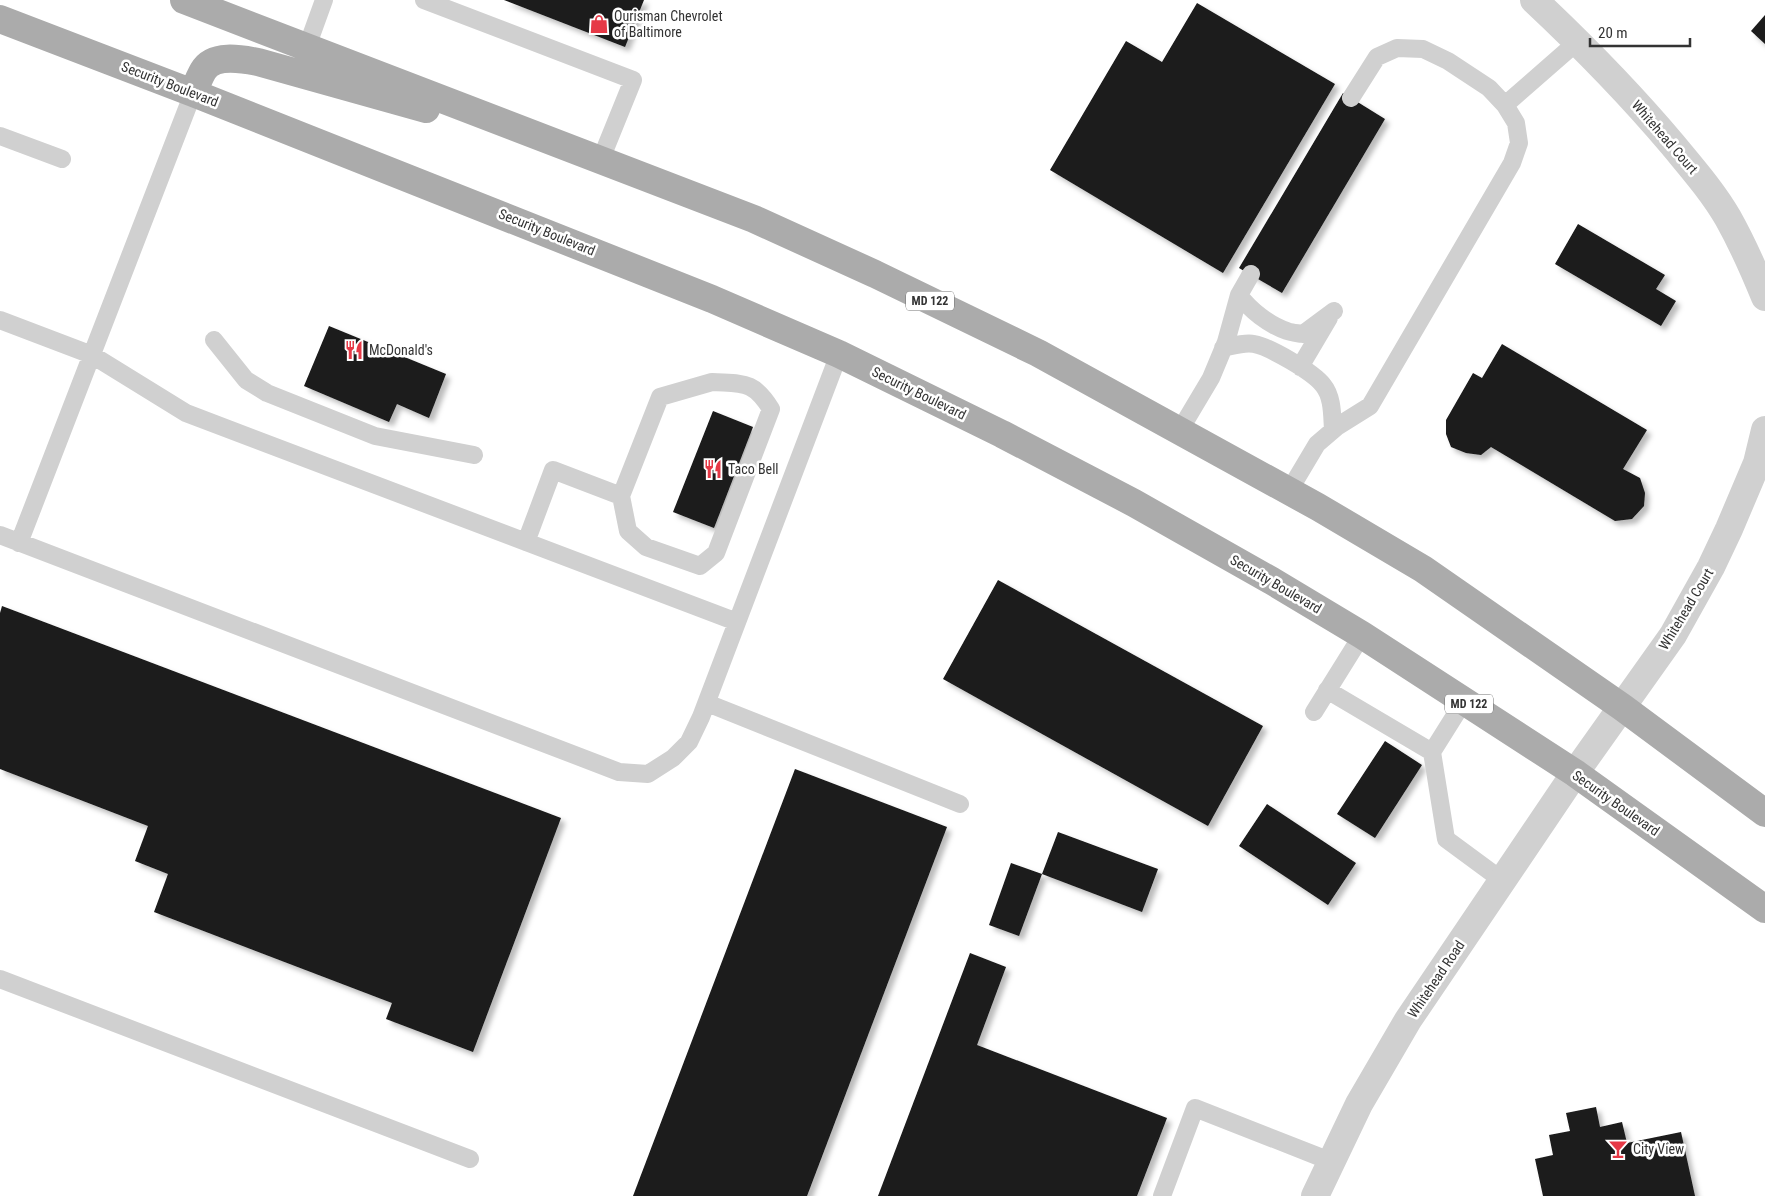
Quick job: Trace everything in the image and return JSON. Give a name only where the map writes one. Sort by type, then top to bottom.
[{"type":"main road","name":"MD 122","points":[[184,0],[601,159],[754,220],[875,274],[1038,353],[1289,491],[1423,569],[1622,707],[1765,813]]},
{"type":"main road","name":"Security Boulevard","points":[[0,19],[193,93],[712,299],[839,354],[1002,434],[1125,498],[1272,581],[1362,635],[1576,774],[1765,909]]},
{"type":"main road","points":[[193,93],[204,69],[218,60],[234,58],[258,62],[601,159]]},
{"type":"street","name":"Whitehead Court","points":[[1534,0],[1643,110],[1695,171],[1727,216],[1747,254],[1765,297]]},
{"type":"street","name":"Whitehead Court","points":[[1576,774],[1673,635],[1711,567],[1730,529],[1757,463],[1765,430]]},
{"type":"street","name":"Whitehead Road","points":[[1314,1196],[1359,1104],[1408,1020],[1576,774]]},
{"type":"lane","points":[[307,47],[324,0]]},
{"type":"lane","points":[[424,0],[633,80],[601,159]]},
{"type":"lane","points":[[1505,105],[1577,42]]},
{"type":"lane","points":[[1289,491],[1317,444],[1333,430],[1370,406],[1512,164],[1519,143],[1516,123],[1505,105],[1489,88],[1448,62],[1422,49],[1397,48],[1377,57],[1351,98]]},
{"type":"lane","points":[[19,543],[193,93]]},
{"type":"lane","points":[[0,136],[62,160]]},
{"type":"lane","points":[[1180,430],[1211,378],[1223,348],[1239,295],[1251,274]]},
{"type":"lane","points":[[1239,295],[1247,306],[1287,332],[1303,334],[1334,311],[1300,367]]},
{"type":"lane","points":[[0,320],[92,355],[186,413],[737,622]]},
{"type":"lane","points":[[214,340],[246,380],[267,393],[375,436],[474,455]]},
{"type":"lane","points":[[1223,348],[1252,343],[1272,351],[1300,367],[1324,386],[1332,406],[1333,430]]},
{"type":"lane","points":[[0,535],[619,772],[648,774],[673,758],[689,742],[707,703],[839,354]]},
{"type":"lane","points":[[712,382],[746,384],[761,393],[771,409],[716,553],[700,566],[646,547],[628,531],[621,496],[660,397],[712,382]]},
{"type":"lane","points":[[526,542],[553,470],[621,496]]},
{"type":"lane","points":[[1314,712],[1362,635]]},
{"type":"lane","points":[[1327,690],[1432,752]]},
{"type":"lane","points":[[1464,701],[1432,752],[1446,839],[1503,880]]},
{"type":"lane","points":[[707,703],[960,804]]},
{"type":"lane","points":[[0,979],[470,1159]]},
{"type":"lane","points":[[1162,1196],[1195,1108],[1330,1161]]},
{"type":"building","name":"Ourisman Chevrolet of Baltimore","points":[[504,0],[644,0],[625,47]]},
{"type":"building","points":[[1197,3],[1335,84],[1223,273],[1050,170],[1126,41],[1162,62]]},
{"type":"building","points":[[1765,15],[1765,44],[1751,31]]},
{"type":"building","points":[[1343,93],[1385,119],[1282,293],[1239,268]]},
{"type":"building","points":[[1578,224],[1665,275],[1656,289],[1676,301],[1661,326],[1555,264]]},
{"type":"building","name":"McDonald's","points":[[329,326],[446,374],[429,418],[397,404],[389,422],[304,386]]},
{"type":"building","points":[[1502,344],[1647,430],[1623,469],[1640,478],[1645,493],[1644,506],[1632,519],[1615,521],[1491,447],[1481,455],[1466,453],[1451,447],[1446,434],[1446,420],[1473,373],[1482,378]]},
{"type":"building","name":"Taco Bell","points":[[713,411],[753,427],[714,528],[673,512]]},
{"type":"building","points":[[998,580],[1263,726],[1208,826],[943,679]]},
{"type":"building","points":[[2,606],[561,818],[473,1052],[386,1019],[392,1003],[154,912],[168,874],[135,861],[148,826],[0,769],[0,613]]},
{"type":"building","points":[[1385,741],[1422,765],[1375,838],[1337,814]]},
{"type":"building","points":[[795,769],[947,827],[807,1196],[633,1196]]},
{"type":"building","points":[[1267,804],[1356,863],[1328,905],[1239,846]]},
{"type":"building","points":[[1058,832],[1158,869],[1142,912],[1042,874]]},
{"type":"building","points":[[1011,863],[1042,874],[1019,936],[989,925]]},
{"type":"building","points":[[970,953],[1006,967],[977,1045],[1167,1118],[1137,1196],[878,1196]]},
{"type":"building","name":"City View","points":[[1596,1107],[1600,1127],[1622,1122],[1627,1143],[1681,1132],[1695,1196],[1543,1196],[1535,1159],[1553,1155],[1549,1135],[1570,1131],[1566,1113]]},
{"type":"place","name":"Ourisman Chevrolet of Baltimore","points":[[599,24]]},
{"type":"place","name":"McDonald's","points":[[354,350]]},
{"type":"place","name":"Taco Bell","points":[[713,469]]},
{"type":"place","name":"City View","points":[[1618,1149]]}]
